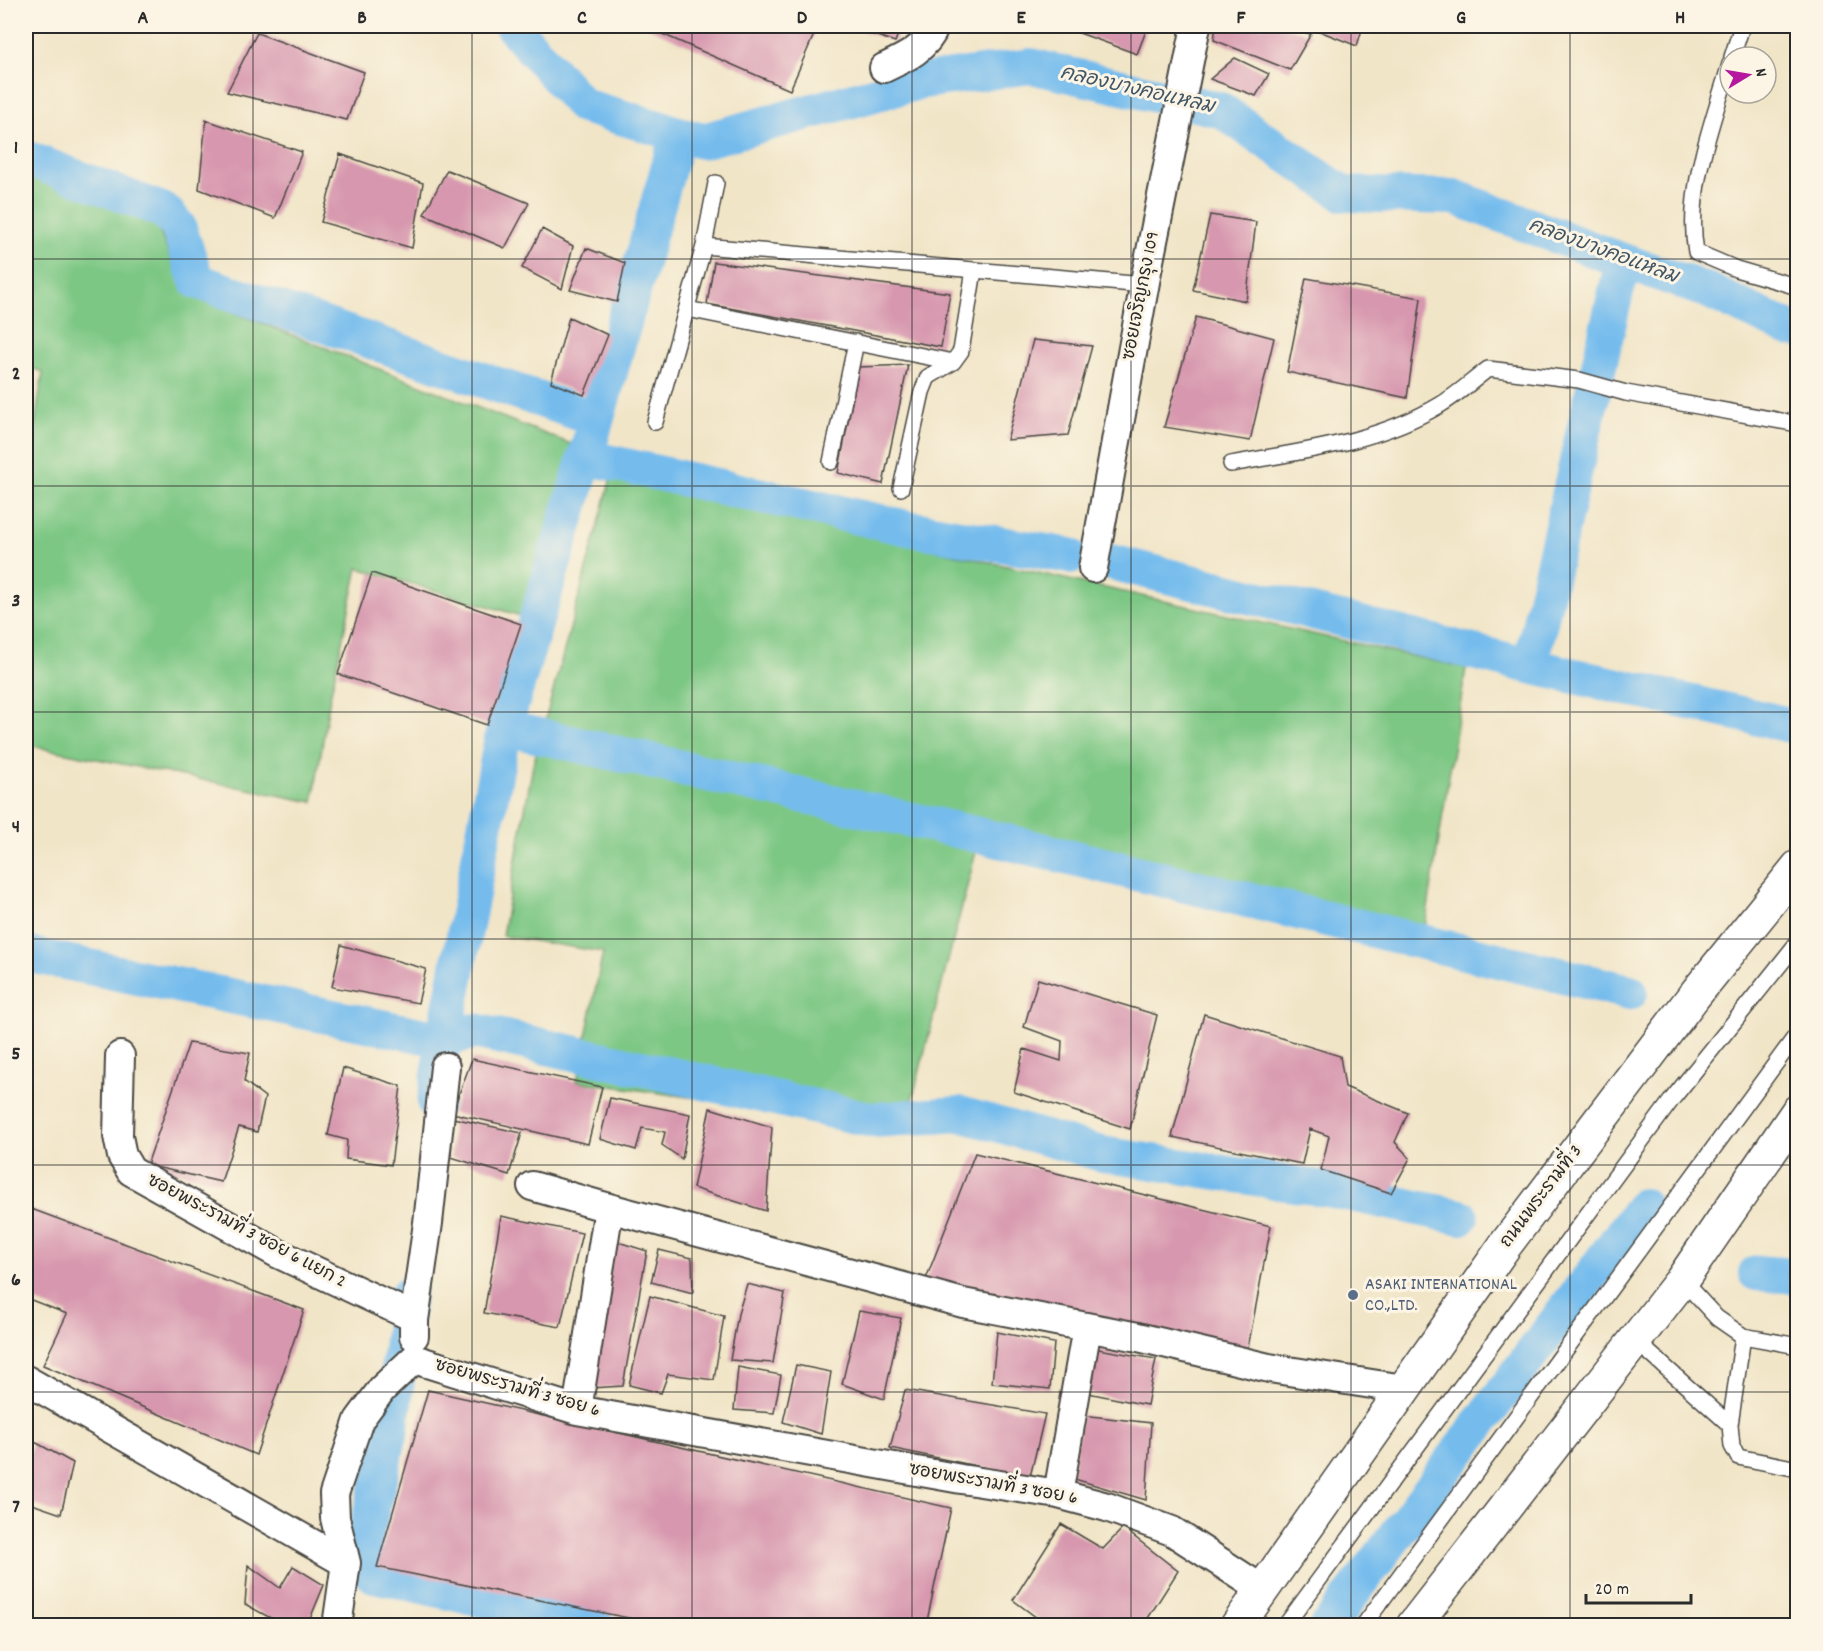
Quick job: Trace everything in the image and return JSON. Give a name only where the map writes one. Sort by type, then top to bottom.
[{"type":"main road","name":"ถนนพระรามที่ 3","points":[[1237,1626],[1513,1235],[1693,997],[1797,867]]},
{"type":"main road","points":[[1417,1624],[1682,1280],[1794,1124]]},
{"type":"street","points":[[884,68],[911,55],[931,37],[935,26]]},
{"type":"street","name":"ซอยเจริญกรุง 109","points":[[1093,568],[1144,285],[1197,26]]},
{"type":"street","name":"ซอยพระรามที่ 3 ซอย 6 แยก 2","points":[[120,1056],[118,1136],[122,1156],[130,1171],[277,1253],[409,1316]]},
{"type":"street","points":[[337,1626],[346,1563],[335,1518],[334,1494],[359,1420],[382,1389],[410,1362],[409,1316],[428,1223],[445,1067]]},
{"type":"street","points":[[531,1186],[609,1209],[963,1303],[1087,1327],[1269,1368],[1404,1389]]},
{"type":"street","points":[[577,1410],[609,1209]]},
{"type":"street","points":[[1058,1494],[1087,1327]]},
{"type":"street","name":"ซอยพระรามที่ 3 ซอย 6","points":[[410,1362],[577,1410],[914,1471],[1058,1494],[1107,1507],[1172,1531],[1263,1590]]},
{"type":"street","points":[[26,1380],[346,1563]]},
{"type":"lane","points":[[1736,45],[1742,26]]},
{"type":"lane","points":[[1718,104],[1701,160],[1692,231],[1696,252],[1736,269],[1797,287]]},
{"type":"lane","points":[[656,422],[704,246],[716,183]]},
{"type":"lane","points":[[704,246],[1144,285]]},
{"type":"lane","points":[[901,488],[922,392],[928,377],[953,362],[960,351],[974,270]]},
{"type":"lane","points":[[687,309],[953,362]]},
{"type":"lane","points":[[831,462],[856,342]]},
{"type":"lane","points":[[1231,464],[1342,444],[1407,422],[1441,405],[1488,369],[1579,380],[1626,393],[1797,424]]},
{"type":"lane","points":[[1285,1626],[1673,1098],[1797,942]]},
{"type":"lane","points":[[1363,1626],[1797,1033]]},
{"type":"lane","points":[[1682,1280],[1717,1318],[1743,1336],[1797,1346]]},
{"type":"lane","points":[[1743,1336],[1730,1425],[1732,1446],[1738,1456],[1797,1469]]},
{"type":"lane","points":[[1635,1340],[1730,1425]]},
{"type":"green space","points":[[26,147],[171,206],[160,232],[185,293],[571,444],[528,618],[358,568],[330,697],[313,802],[26,745],[26,480],[43,372],[26,366]]},
{"type":"green space","points":[[611,478],[1466,668],[1422,946],[979,840],[905,1128],[577,1081],[603,952],[502,936],[533,765]]},
{"type":"building","points":[[644,26],[807,26],[816,30],[790,90]]},
{"type":"building","points":[[848,26],[901,26],[895,42]]},
{"type":"building","points":[[1060,26],[1148,26],[1137,54]]},
{"type":"building","points":[[1216,26],[1278,26],[1311,34],[1290,70],[1214,40]]},
{"type":"building","points":[[1307,26],[1363,26],[1357,46]]},
{"type":"building","points":[[257,33],[364,72],[347,120],[227,92]]},
{"type":"building","points":[[1235,58],[1269,74],[1256,96],[1210,79]]},
{"type":"building","points":[[206,120],[302,152],[275,218],[199,189]]},
{"type":"building","points":[[340,154],[423,183],[412,248],[321,222]]},
{"type":"building","points":[[447,170],[529,203],[505,248],[424,214]]},
{"type":"building","points":[[1210,215],[1256,222],[1246,301],[1193,290]]},
{"type":"building","points":[[542,229],[573,246],[562,289],[522,268]]},
{"type":"building","points":[[586,248],[625,263],[617,302],[570,290]]},
{"type":"building","points":[[714,262],[950,293],[941,347],[707,304]]},
{"type":"building","points":[[1306,278],[1421,298],[1407,398],[1287,372]]},
{"type":"building","points":[[569,317],[608,335],[584,395],[551,382]]},
{"type":"building","points":[[1196,317],[1274,338],[1250,441],[1164,427]]},
{"type":"building","points":[[1033,340],[1092,346],[1068,435],[1007,440]]},
{"type":"building","points":[[908,365],[883,484],[838,473],[859,367]]},
{"type":"building","points":[[372,573],[521,624],[487,725],[338,674]]},
{"type":"building","points":[[341,945],[426,969],[418,1003],[332,987]]},
{"type":"building","points":[[1038,979],[1157,1015],[1130,1129],[1014,1092],[1024,1049],[1061,1061],[1062,1041],[1024,1027]]},
{"type":"building","points":[[1204,1014],[1340,1056],[1345,1087],[1408,1113],[1395,1142],[1410,1158],[1391,1193],[1321,1170],[1329,1136],[1310,1129],[1302,1164],[1172,1137]]},
{"type":"building","points":[[189,1043],[250,1053],[244,1081],[265,1097],[257,1132],[239,1127],[221,1182],[147,1165]]},
{"type":"building","points":[[472,1059],[602,1087],[588,1144],[452,1113]]},
{"type":"building","points":[[343,1068],[401,1086],[391,1165],[346,1159],[347,1140],[328,1135]]},
{"type":"building","points":[[610,1098],[690,1114],[682,1159],[662,1145],[665,1132],[642,1128],[636,1150],[600,1139]]},
{"type":"building","points":[[710,1108],[772,1127],[766,1211],[693,1188]]},
{"type":"building","points":[[453,1118],[522,1133],[509,1175],[451,1157]]},
{"type":"building","points":[[975,1153],[1271,1226],[1247,1353],[924,1284]]},
{"type":"building","points":[[26,1207],[304,1310],[256,1455],[43,1365],[67,1314],[26,1298]]},
{"type":"building","points":[[501,1216],[582,1233],[560,1327],[484,1313]]},
{"type":"building","points":[[615,1241],[647,1251],[623,1386],[591,1388]]},
{"type":"building","points":[[659,1250],[692,1258],[693,1293],[651,1282]]},
{"type":"building","points":[[747,1284],[785,1293],[773,1363],[730,1360],[738,1314]]},
{"type":"building","points":[[650,1296],[724,1316],[714,1380],[668,1374],[661,1393],[629,1385]]},
{"type":"building","points":[[859,1311],[901,1318],[884,1399],[842,1384]]},
{"type":"building","points":[[997,1332],[1054,1343],[1050,1389],[992,1383]]},
{"type":"building","points":[[1098,1349],[1156,1359],[1147,1405],[1088,1393]]},
{"type":"building","points":[[796,1365],[831,1372],[821,1434],[783,1422]]},
{"type":"building","points":[[738,1367],[781,1375],[774,1413],[734,1410]]},
{"type":"building","points":[[428,1390],[951,1508],[926,1626],[668,1626],[377,1567]]},
{"type":"building","points":[[905,1390],[1045,1414],[1030,1477],[890,1448]]},
{"type":"building","points":[[1082,1415],[1151,1423],[1146,1500],[1071,1478]]},
{"type":"building","points":[[33,1441],[73,1463],[61,1514],[26,1502],[26,1469]]},
{"type":"building","points":[[1061,1524],[1103,1549],[1123,1528],[1178,1571],[1143,1626],[1048,1626],[1013,1600]]},
{"type":"building","points":[[248,1565],[280,1588],[293,1566],[324,1585],[307,1626],[285,1626],[245,1604]]},
{"type":"waterway","name":"คลองบางคอแหลม","points":[[512,26],[583,106],[702,141],[923,81],[1031,66],[1221,110],[1344,194],[1454,197],[1709,291],[1790,329],[1798,330]]},
{"type":"waterway","points":[[435,1103],[444,1040],[504,728],[593,431],[678,134]]},
{"type":"waterway","points":[[26,158],[165,211],[178,226],[197,281],[596,419]]},
{"type":"waterway","points":[[1530,666],[1623,261]]},
{"type":"waterway","points":[[585,457],[908,528],[1070,556]]},
{"type":"waterway","points":[[1111,562],[1530,666],[1798,727]]},
{"type":"waterway","points":[[504,728],[974,834],[1630,992]]},
{"type":"waterway","points":[[26,954],[444,1040],[475,1031],[873,1120],[960,1114],[1102,1154],[1326,1189],[1461,1217]]},
{"type":"waterway","points":[[1328,1626],[1643,1206]]},
{"type":"waterway","points":[[1756,1273],[1798,1276]]},
{"type":"waterway","points":[[408,1294],[390,1434],[363,1546],[364,1567],[374,1575],[597,1626]]},
{"type":"place","name":"ASAKI INTERNATIONAL CO.,LTD.","points":[[1353,1295]]}]
